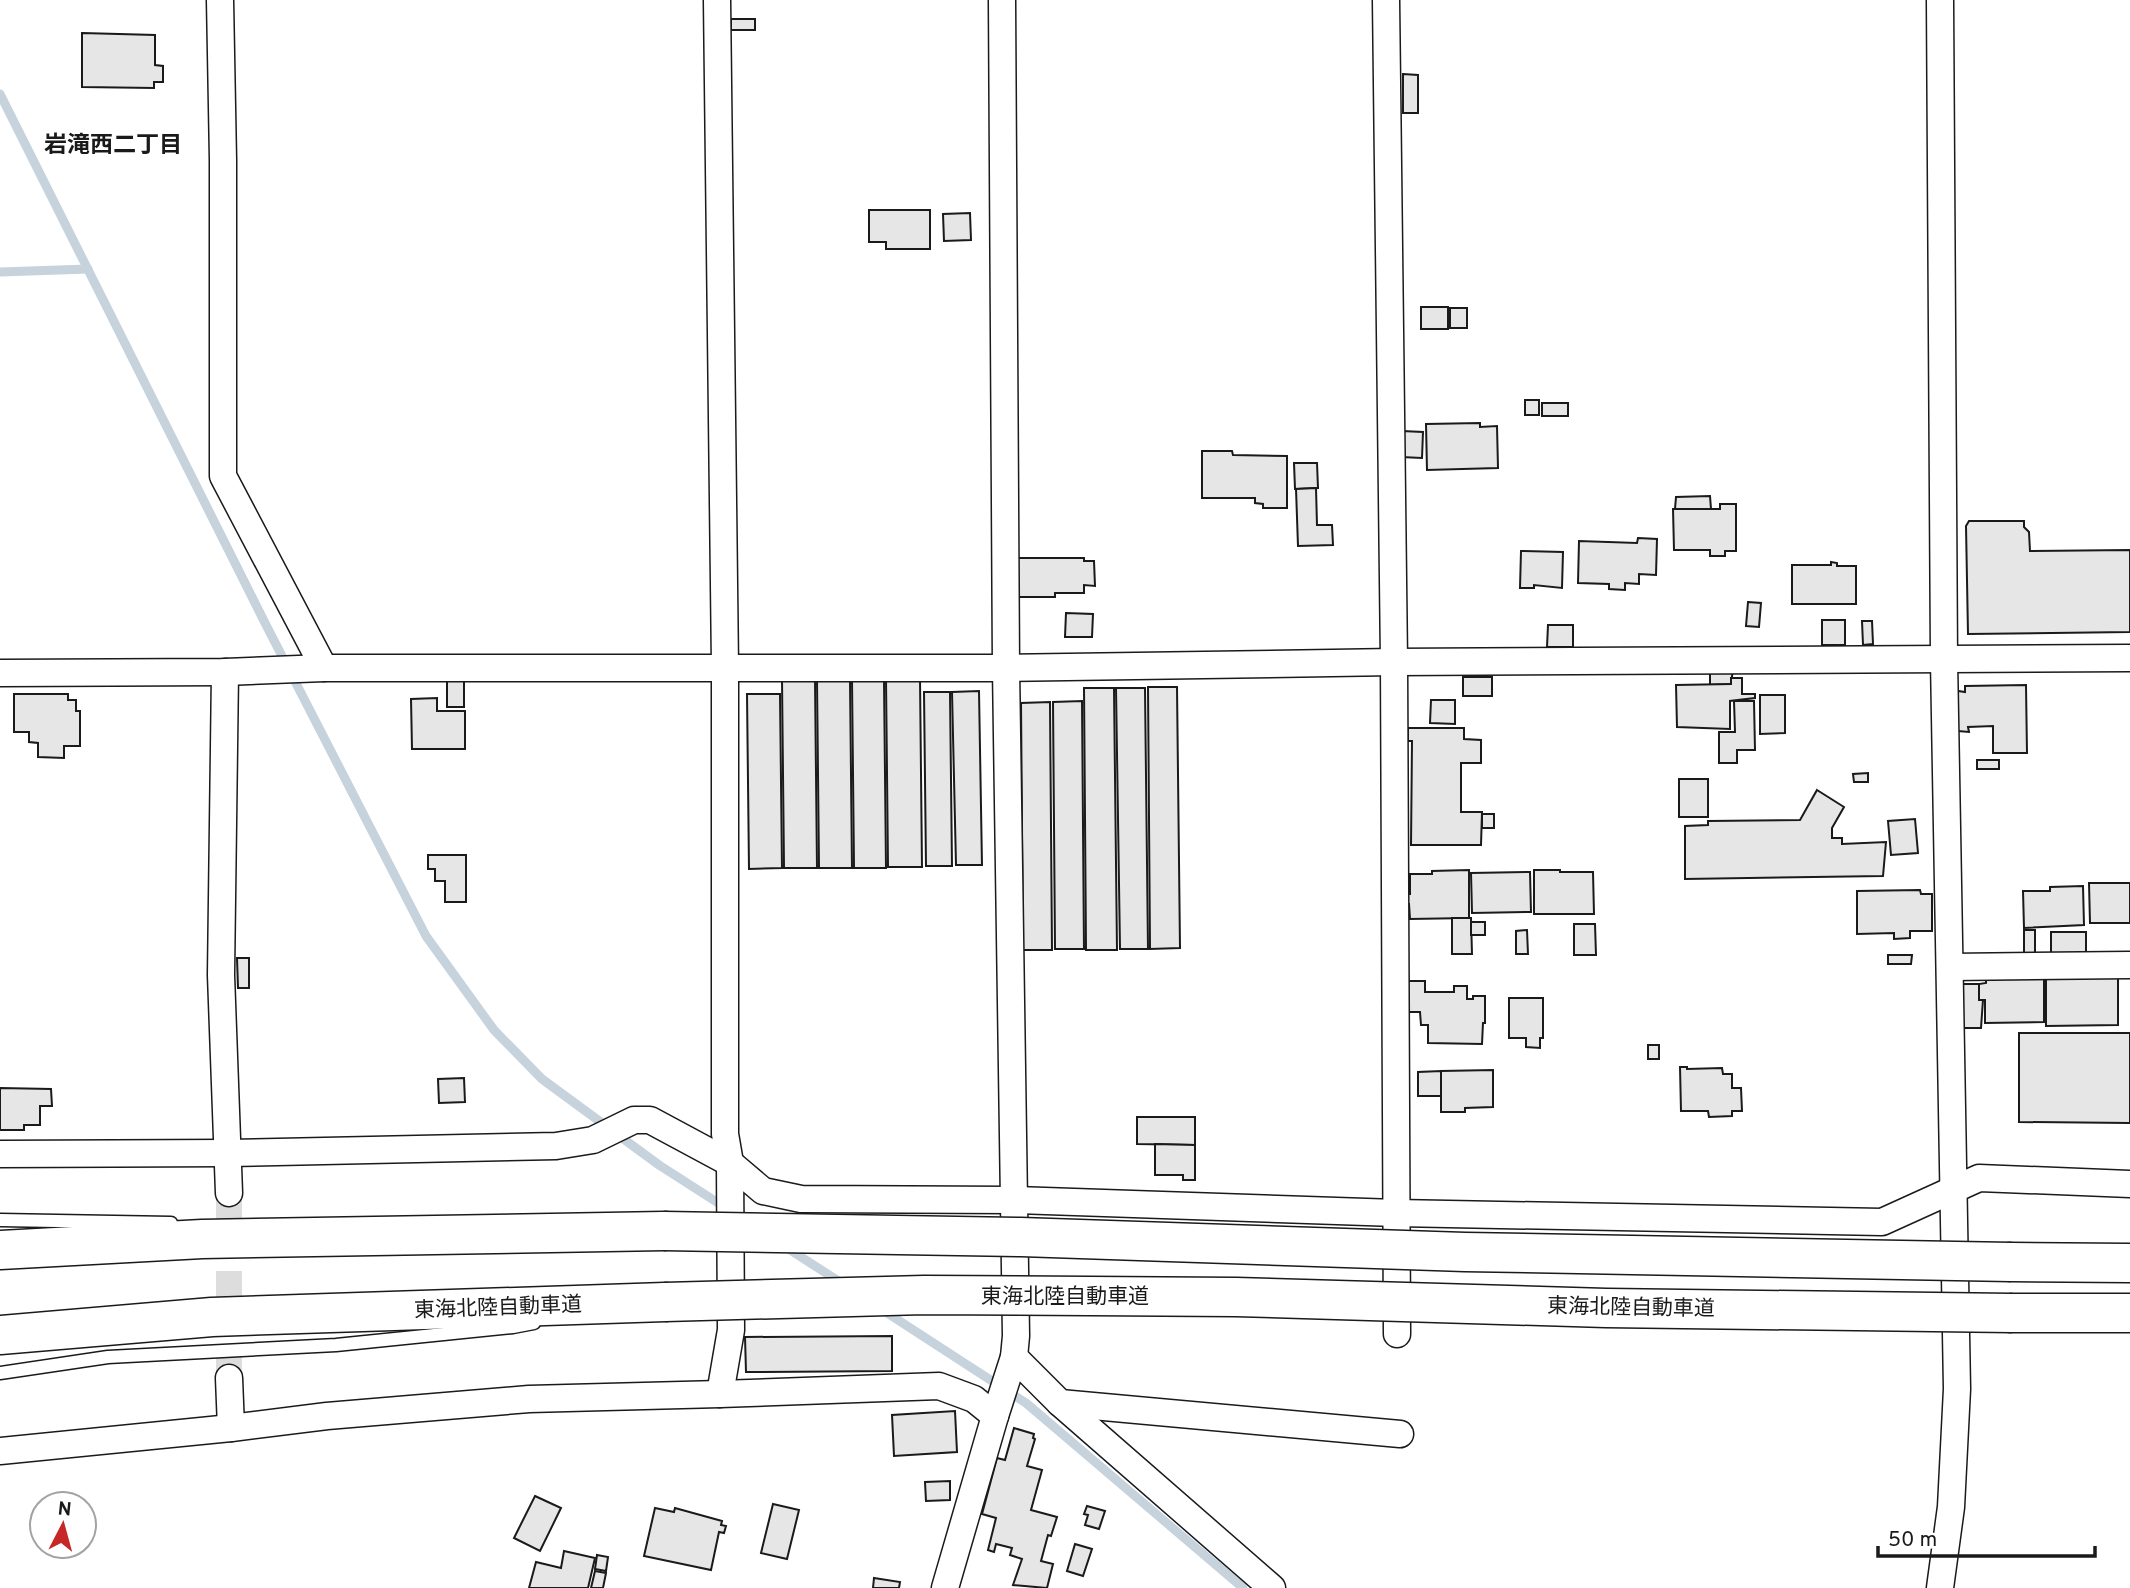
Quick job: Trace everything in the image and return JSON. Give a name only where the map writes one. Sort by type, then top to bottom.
[{"type":"highway","points":[[0,1250],[202,1239],[664,1231],[1021,1237],[1465,1252],[2130,1263]]},
{"type":"highway","name":"東海北陸自動車道","points":[[0,1335],[212,1317],[924,1295],[1236,1297],[1606,1308],[2130,1313]]},
{"type":"street","points":[[220,0],[223,475],[315,668]]},
{"type":"street","points":[[717,0],[725,667],[725,1134],[730,1174],[731,1330],[719,1394]]},
{"type":"street","points":[[945,1588],[1013,1361],[1016,1336],[1006,668],[1002,0]]},
{"type":"street","points":[[1386,0],[1394,662],[1397,1335]]},
{"type":"street","points":[[1940,0],[1944,660],[1956,1390],[1951,1507],[1940,1588]]},
{"type":"street","points":[[0,673],[225,672],[315,668],[1006,668],[1394,662],[2130,658]]},
{"type":"street","points":[[225,672],[220,975],[229,1193]]},
{"type":"street","points":[[1951,967],[2130,965]]},
{"type":"street","points":[[0,1154],[228,1153],[556,1146],[593,1140],[634,1120],[650,1120],[730,1174],[764,1191],[801,1199],[1013,1200],[1396,1213],[1882,1222],[1979,1178],[2130,1184]]},
{"type":"street","points":[[1013,1361],[1272,1588]]},
{"type":"street","points":[[229,1378],[231,1428]]},
{"type":"street","points":[[0,1451],[327,1416],[529,1399],[939,1386],[998,1408]]},
{"type":"street","points":[[1060,1403],[1400,1434]]},
{"type":"lane","points":[[0,1220],[187,1223]]},
{"type":"lane","points":[[241,1226],[365,1236]]},
{"type":"lane","points":[[0,1373],[108,1357],[336,1345],[513,1327],[623,1303]]},
{"type":"building","points":[[731,19],[755,19],[755,30],[731,30]]},
{"type":"building","points":[[82,33],[155,35],[155,65],[163,66],[163,82],[154,82],[154,88],[82,87]]},
{"type":"building","points":[[1403,74],[1418,75],[1418,113],[1403,113]]},
{"type":"building","points":[[869,210],[930,210],[930,249],[886,249],[886,242],[869,242]]},
{"type":"building","points":[[970,213],[971,240],[944,241],[943,214]]},
{"type":"building","points":[[1421,307],[1448,307],[1448,329],[1421,329]]},
{"type":"building","points":[[1450,308],[1467,308],[1467,328],[1450,328]]},
{"type":"building","points":[[1525,400],[1539,400],[1539,415],[1525,415]]},
{"type":"building","points":[[1542,403],[1568,403],[1568,416],[1542,416]]},
{"type":"building","points":[[1480,423],[1480,427],[1497,426],[1498,468],[1427,470],[1426,424]]},
{"type":"building","points":[[1402,431],[1423,432],[1422,458],[1401,457]]},
{"type":"building","points":[[1202,451],[1232,451],[1233,455],[1287,456],[1287,508],[1263,508],[1263,504],[1255,503],[1255,498],[1202,498]]},
{"type":"building","points":[[1294,463],[1317,463],[1318,488],[1295,489]]},
{"type":"building","points":[[1316,488],[1317,525],[1332,525],[1333,545],[1298,546],[1296,489]]},
{"type":"building","points":[[1710,496],[1711,509],[1675,509],[1676,497]]},
{"type":"building","points":[[1720,504],[1736,504],[1736,551],[1725,551],[1725,556],[1710,556],[1710,550],[1674,550],[1673,509],[1720,509]]},
{"type":"building","points":[[1969,521],[2024,521],[2024,527],[2029,532],[2030,551],[2130,550],[2130,632],[1968,634],[1966,526]]},
{"type":"building","points":[[1638,538],[1657,539],[1656,575],[1639,574],[1639,584],[1625,583],[1625,590],[1609,589],[1609,584],[1578,583],[1579,541],[1637,543]]},
{"type":"building","points":[[1521,551],[1563,552],[1562,588],[1534,585],[1534,588],[1520,588]]},
{"type":"building","points":[[1015,558],[1084,558],[1084,561],[1094,561],[1095,586],[1084,585],[1084,593],[1055,593],[1055,597],[1015,597]]},
{"type":"building","points":[[1831,562],[1837,563],[1837,566],[1856,566],[1856,604],[1792,604],[1792,565],[1831,565]]},
{"type":"building","points":[[1748,602],[1761,603],[1759,627],[1746,626]]},
{"type":"building","points":[[1066,613],[1093,614],[1092,637],[1065,637]]},
{"type":"building","points":[[1822,620],[1845,620],[1845,645],[1822,645]]},
{"type":"building","points":[[1862,621],[1872,621],[1873,644],[1863,645]]},
{"type":"building","points":[[1548,625],[1573,625],[1573,647],[1547,647]]},
{"type":"building","points":[[1733,669],[1731,684],[1710,685],[1710,670]]},
{"type":"building","points":[[1463,677],[1492,677],[1492,696],[1463,696]]},
{"type":"building","points":[[920,678],[922,867],[888,867],[886,679]]},
{"type":"building","points":[[1731,678],[1742,678],[1742,694],[1755,694],[1755,698],[1730,701],[1730,729],[1677,727],[1676,685],[1731,684]]},
{"type":"building","points":[[815,679],[817,868],[784,868],[782,680]]},
{"type":"building","points":[[817,680],[850,680],[852,868],[819,868]]},
{"type":"building","points":[[852,680],[884,680],[886,868],[854,868]]},
{"type":"building","points":[[447,681],[464,681],[464,707],[447,707]]},
{"type":"building","points":[[2026,685],[2027,753],[1993,753],[1993,726],[1968,727],[1969,732],[1958,731],[1958,691],[1965,692],[1965,686]]},
{"type":"building","points":[[1148,687],[1177,687],[1180,948],[1150,949]]},
{"type":"building","points":[[1084,688],[1114,688],[1117,950],[1086,950]]},
{"type":"building","points":[[1116,688],[1145,688],[1148,949],[1120,949]]},
{"type":"building","points":[[979,691],[982,865],[956,865],[952,692]]},
{"type":"building","points":[[924,692],[950,692],[952,866],[926,866]]},
{"type":"building","points":[[14,694],[68,694],[68,700],[76,700],[76,711],[80,711],[80,746],[64,746],[64,758],[38,757],[38,743],[29,742],[29,732],[14,732]]},
{"type":"building","points":[[747,694],[780,694],[782,868],[749,869]]},
{"type":"building","points":[[1760,695],[1785,695],[1785,733],[1760,734]]},
{"type":"building","points":[[437,698],[437,711],[465,711],[465,749],[412,749],[411,699]]},
{"type":"building","points":[[1431,700],[1455,700],[1455,724],[1430,723]]},
{"type":"building","points":[[1082,701],[1084,949],[1055,949],[1053,702]]},
{"type":"building","points":[[1734,701],[1754,701],[1755,750],[1737,750],[1737,763],[1719,763],[1719,732],[1735,732]]},
{"type":"building","points":[[1050,702],[1052,950],[1023,950],[1021,703]]},
{"type":"building","points":[[1408,728],[1464,728],[1464,739],[1481,740],[1481,763],[1461,763],[1461,812],[1482,812],[1481,845],[1411,845],[1412,741],[1408,741]]},
{"type":"building","points":[[1977,760],[1999,760],[1999,769],[1977,769]]},
{"type":"building","points":[[1868,773],[1868,782],[1854,782],[1853,774]]},
{"type":"building","points":[[1679,779],[1708,779],[1708,817],[1679,817]]},
{"type":"building","points":[[1817,790],[1844,807],[1832,828],[1832,838],[1842,838],[1842,844],[1886,842],[1883,876],[1685,879],[1685,826],[1708,825],[1708,821],[1800,820]]},
{"type":"building","points":[[1482,814],[1494,814],[1494,828],[1482,828]]},
{"type":"building","points":[[1915,819],[1918,853],[1891,855],[1888,821]]},
{"type":"building","points":[[428,855],[466,855],[466,902],[445,902],[445,881],[435,881],[435,869],[428,869]]},
{"type":"building","points":[[1469,870],[1469,918],[1410,919],[1409,904],[1404,904],[1404,894],[1410,894],[1410,874]]},
{"type":"building","points":[[1534,870],[1593,872],[1594,914],[1534,914]]},
{"type":"building","points":[[1530,872],[1531,912],[1472,913],[1471,873]]},
{"type":"building","points":[[2089,883],[2130,883],[2130,923],[2090,923]]},
{"type":"building","points":[[2083,886],[2084,925],[2024,928],[2023,891],[2050,891],[2050,887]]},
{"type":"building","points":[[1920,890],[1921,894],[1932,894],[1932,931],[1910,931],[1910,938],[1894,939],[1894,933],[1857,934],[1857,891]]},
{"type":"building","points":[[1452,918],[1471,918],[1472,954],[1452,954]]},
{"type":"building","points":[[1471,922],[1485,922],[1485,935],[1471,935]]},
{"type":"building","points":[[1574,924],[1595,924],[1596,955],[1574,955]]},
{"type":"building","points":[[1527,930],[1528,954],[1516,954],[1516,931]]},
{"type":"building","points":[[2024,930],[2035,930],[2035,953],[2024,953]]},
{"type":"building","points":[[2051,932],[2086,932],[2086,954],[2051,954]]},
{"type":"building","points":[[1888,955],[1912,955],[1911,964],[1888,964]]},
{"type":"building","points":[[237,958],[249,958],[249,988],[238,988]]},
{"type":"building","points":[[2118,974],[2118,1025],[2046,1026],[2046,975]]},
{"type":"building","points":[[2044,976],[2044,1022],[1985,1023],[1985,1000],[1979,1000],[1979,984],[1986,983],[1986,978]]},
{"type":"building","points":[[1407,981],[1425,981],[1425,992],[1454,992],[1454,986],[1467,986],[1467,999],[1485,996],[1482,1044],[1428,1043],[1428,1025],[1421,1025],[1420,1012],[1407,1012]]},
{"type":"building","points":[[1960,984],[1979,984],[1979,1000],[1983,1000],[1981,1028],[1960,1028]]},
{"type":"building","points":[[1509,998],[1543,998],[1543,1038],[1540,1038],[1540,1048],[1526,1047],[1526,1038],[1509,1038]]},
{"type":"building","points":[[2019,1033],[2130,1033],[2130,1123],[2019,1122]]},
{"type":"building","points":[[1648,1045],[1659,1045],[1659,1059],[1648,1059]]},
{"type":"building","points":[[1680,1067],[1722,1068],[1723,1074],[1732,1074],[1732,1088],[1741,1088],[1742,1111],[1732,1111],[1732,1116],[1709,1117],[1708,1111],[1681,1111]]},
{"type":"building","points":[[1493,1070],[1493,1107],[1465,1108],[1465,1112],[1441,1112],[1441,1071]]},
{"type":"building","points":[[1441,1071],[1441,1096],[1418,1096],[1418,1072]]},
{"type":"building","points":[[464,1078],[465,1102],[439,1103],[438,1079]]},
{"type":"building","points":[[0,1088],[51,1089],[52,1106],[40,1106],[40,1125],[24,1125],[24,1130],[0,1130]]},
{"type":"building","points":[[1137,1117],[1195,1117],[1195,1145],[1137,1144]]},
{"type":"building","points":[[1155,1144],[1195,1145],[1195,1180],[1183,1180],[1183,1175],[1155,1175]]},
{"type":"building","points":[[892,1336],[892,1371],[746,1372],[745,1337]]},
{"type":"building","points":[[955,1411],[957,1452],[894,1456],[892,1415]]},
{"type":"building","points":[[1014,1428],[1034,1434],[1027,1466],[1042,1470],[1031,1510],[1057,1517],[1051,1536],[1048,1535],[1041,1561],[1053,1564],[1047,1588],[1013,1585],[1022,1559],[1010,1555],[1012,1548],[996,1544],[994,1552],[988,1550],[996,1518],[982,1514],[997,1458],[1005,1460]]},
{"type":"building","points":[[950,1481],[950,1500],[926,1501],[925,1482]]},
{"type":"building","points":[[535,1496],[561,1508],[540,1551],[514,1538]]},
{"type":"building","points":[[773,1504],[799,1510],[787,1559],[761,1553]]},
{"type":"building","points":[[1087,1506],[1105,1511],[1099,1529],[1085,1525],[1088,1515],[1084,1514]]},
{"type":"building","points":[[655,1508],[674,1512],[675,1508],[722,1521],[721,1525],[726,1526],[724,1533],[719,1532],[711,1570],[644,1556]]},
{"type":"building","points":[[1075,1544],[1092,1549],[1083,1576],[1067,1571]]},
{"type":"building","points":[[564,1551],[595,1558],[588,1588],[529,1588],[536,1562],[561,1568]]},
{"type":"building","points":[[597,1555],[608,1557],[606,1571],[595,1569]]},
{"type":"building","points":[[595,1571],[606,1573],[603,1588],[591,1588]]},
{"type":"building","points":[[874,1578],[900,1582],[899,1588],[873,1588]]},
{"type":"waterway","points":[[0,94],[265,623],[426,936],[494,1030],[542,1079],[659,1165],[726,1208]]},
{"type":"waterway","points":[[0,272],[88,269]]},
{"type":"waterway","points":[[784,1246],[843,1284]]},
{"type":"waterway","points":[[881,1309],[1026,1403],[1243,1588]]},
{"type":"tunnel","points":[[229,1193],[229,1378]]},
{"type":"district","name":"岩滝西二丁目","points":[[113,144]]}]
